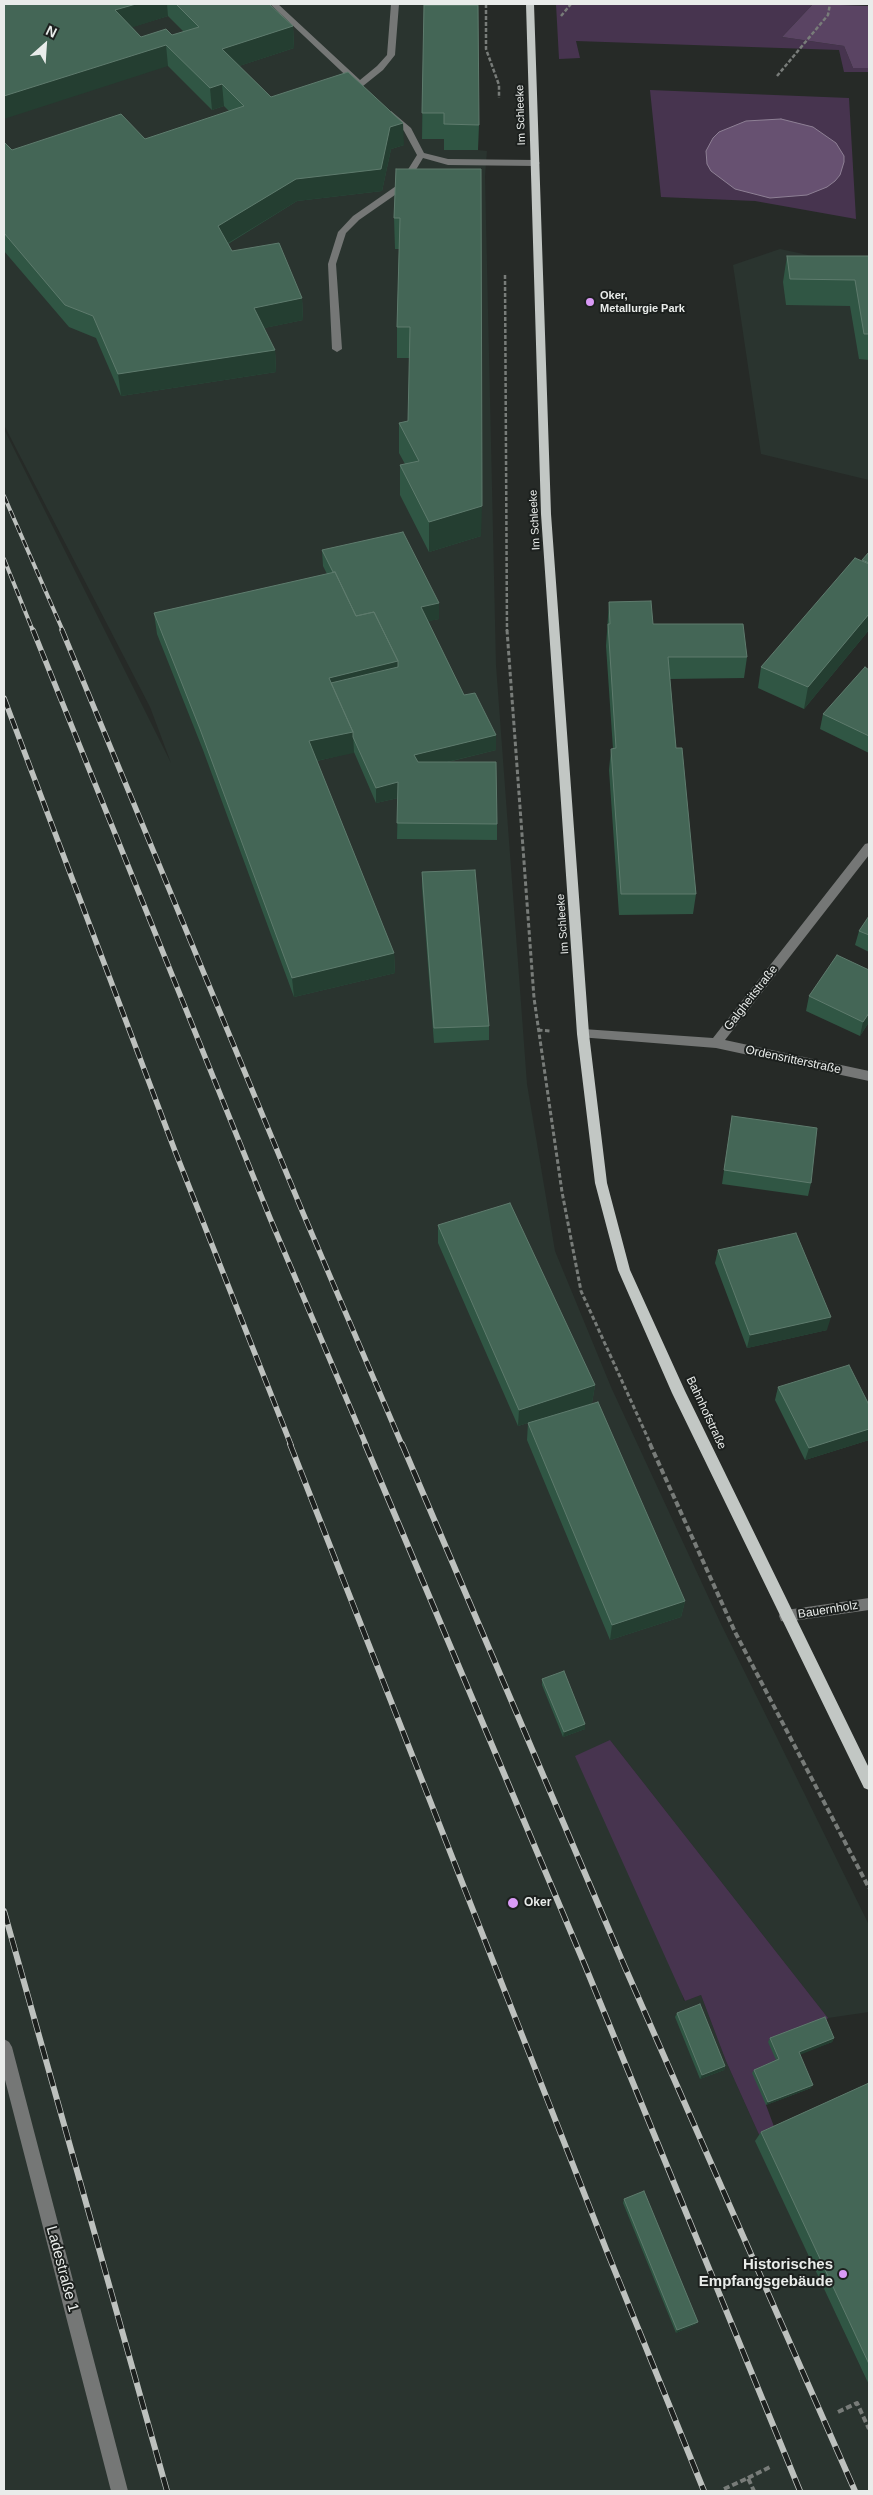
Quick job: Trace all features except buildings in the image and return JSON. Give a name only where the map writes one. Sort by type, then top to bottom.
[{"type":"main road","name":"Im Schleeke","points":[[530,4],[546,514],[583,1034]]},
{"type":"main road","name":"Bahnhofstraße","points":[[583,1034],[601,1183],[624,1270],[679,1393],[869,1783]]},
{"type":"street","points":[[274,4],[363,87],[391,55],[395,4]]},
{"type":"street","points":[[387,110],[408,130],[421,155],[448,162],[536,163]]},
{"type":"street","points":[[337,349],[332,264],[342,232],[356,218],[402,186],[421,155]]},
{"type":"street","name":"Galgheitstraße","points":[[583,1034],[716,1043],[869,847]]},
{"type":"street","name":"Ordensritterstraße","points":[[716,1043],[869,1076]]},
{"type":"street","name":"Bauernholz","points":[[786,1616],[869,1604]]},
{"type":"street","name":"Ladestraße 1","points":[[4,2047],[120,2491]]},
{"type":"path","points":[[486,4],[486,49],[499,85],[500,104]]},
{"type":"path","points":[[777,76],[828,15],[830,4]]},
{"type":"path","points":[[505,270],[506,611],[533,988],[562,1192],[580,1291],[735,1632],[869,1888]]},
{"type":"path","points":[[838,2412],[857,2403],[869,2429]]},
{"type":"path","points":[[724,2490],[772,2466]]},
{"type":"path","points":[[748,2478],[754,2491]]},
{"type":"path","points":[[731,2485],[734,2491]]},
{"type":"shaded area","points":[[4,4],[478,4],[478,150],[487,151],[485,176],[496,665],[527,1084],[555,1251],[611,1387],[720,1622],[869,1925],[869,2012],[828,2018],[610,1740],[684,2001],[701,1995],[726,2061],[761,2139],[756,2141],[869,2385],[869,2491],[4,2491],[4,429],[171,763],[150,707],[4,425]]},
{"type":"shaded area","points":[[556,4],[813,4],[782,37],[844,46],[853,68],[869,68],[869,72],[844,72],[839,50],[576,41],[580,58],[559,59]]},
{"type":"shaded area","points":[[813,4],[869,6],[869,68],[853,68],[844,46],[782,37]]},
{"type":"shaded area","points":[[650,90],[849,98],[856,219],[755,201],[661,197]]},
{"type":"shaded area","points":[[781,119],[813,127],[836,143],[844,156],[844,162],[840,175],[835,181],[827,187],[807,195],[770,198],[735,189],[711,171],[707,164],[706,151],[713,138],[719,132],[746,121]]},
{"type":"shaded area","points":[[780,249],[869,268],[869,480],[761,454],[733,265]]},
{"type":"shaded area","points":[[610,1740],[828,2018],[777,2063],[766,2105],[776,2132],[761,2139],[726,2061],[701,1995],[685,2001],[575,1756]]},
{"type":"railway","points":[[4,496],[63,631]]},
{"type":"railway","points":[[4,559],[33,631]]},
{"type":"railway","points":[[33,630],[270,1218],[366,1445]]},
{"type":"railway","points":[[62,630],[303,1213],[402,1445]]},
{"type":"railway","points":[[4,698],[175,1151],[291,1445]]},
{"type":"railway","points":[[290,1444],[606,2249],[704,2491]]},
{"type":"railway","points":[[365,1444],[586,1968],[800,2491]]},
{"type":"railway","points":[[402,1444],[624,1965],[855,2491]]},
{"type":"railway","points":[[4,1911],[167,2491]]},
{"type":"place","name":"Oker, Metallurgie Park","points":[[590,302]]},
{"type":"place","name":"Oker","points":[[513,1903]]},
{"type":"place","name":"Historisches Empfangsgebäude","points":[[843,2274]]}]
